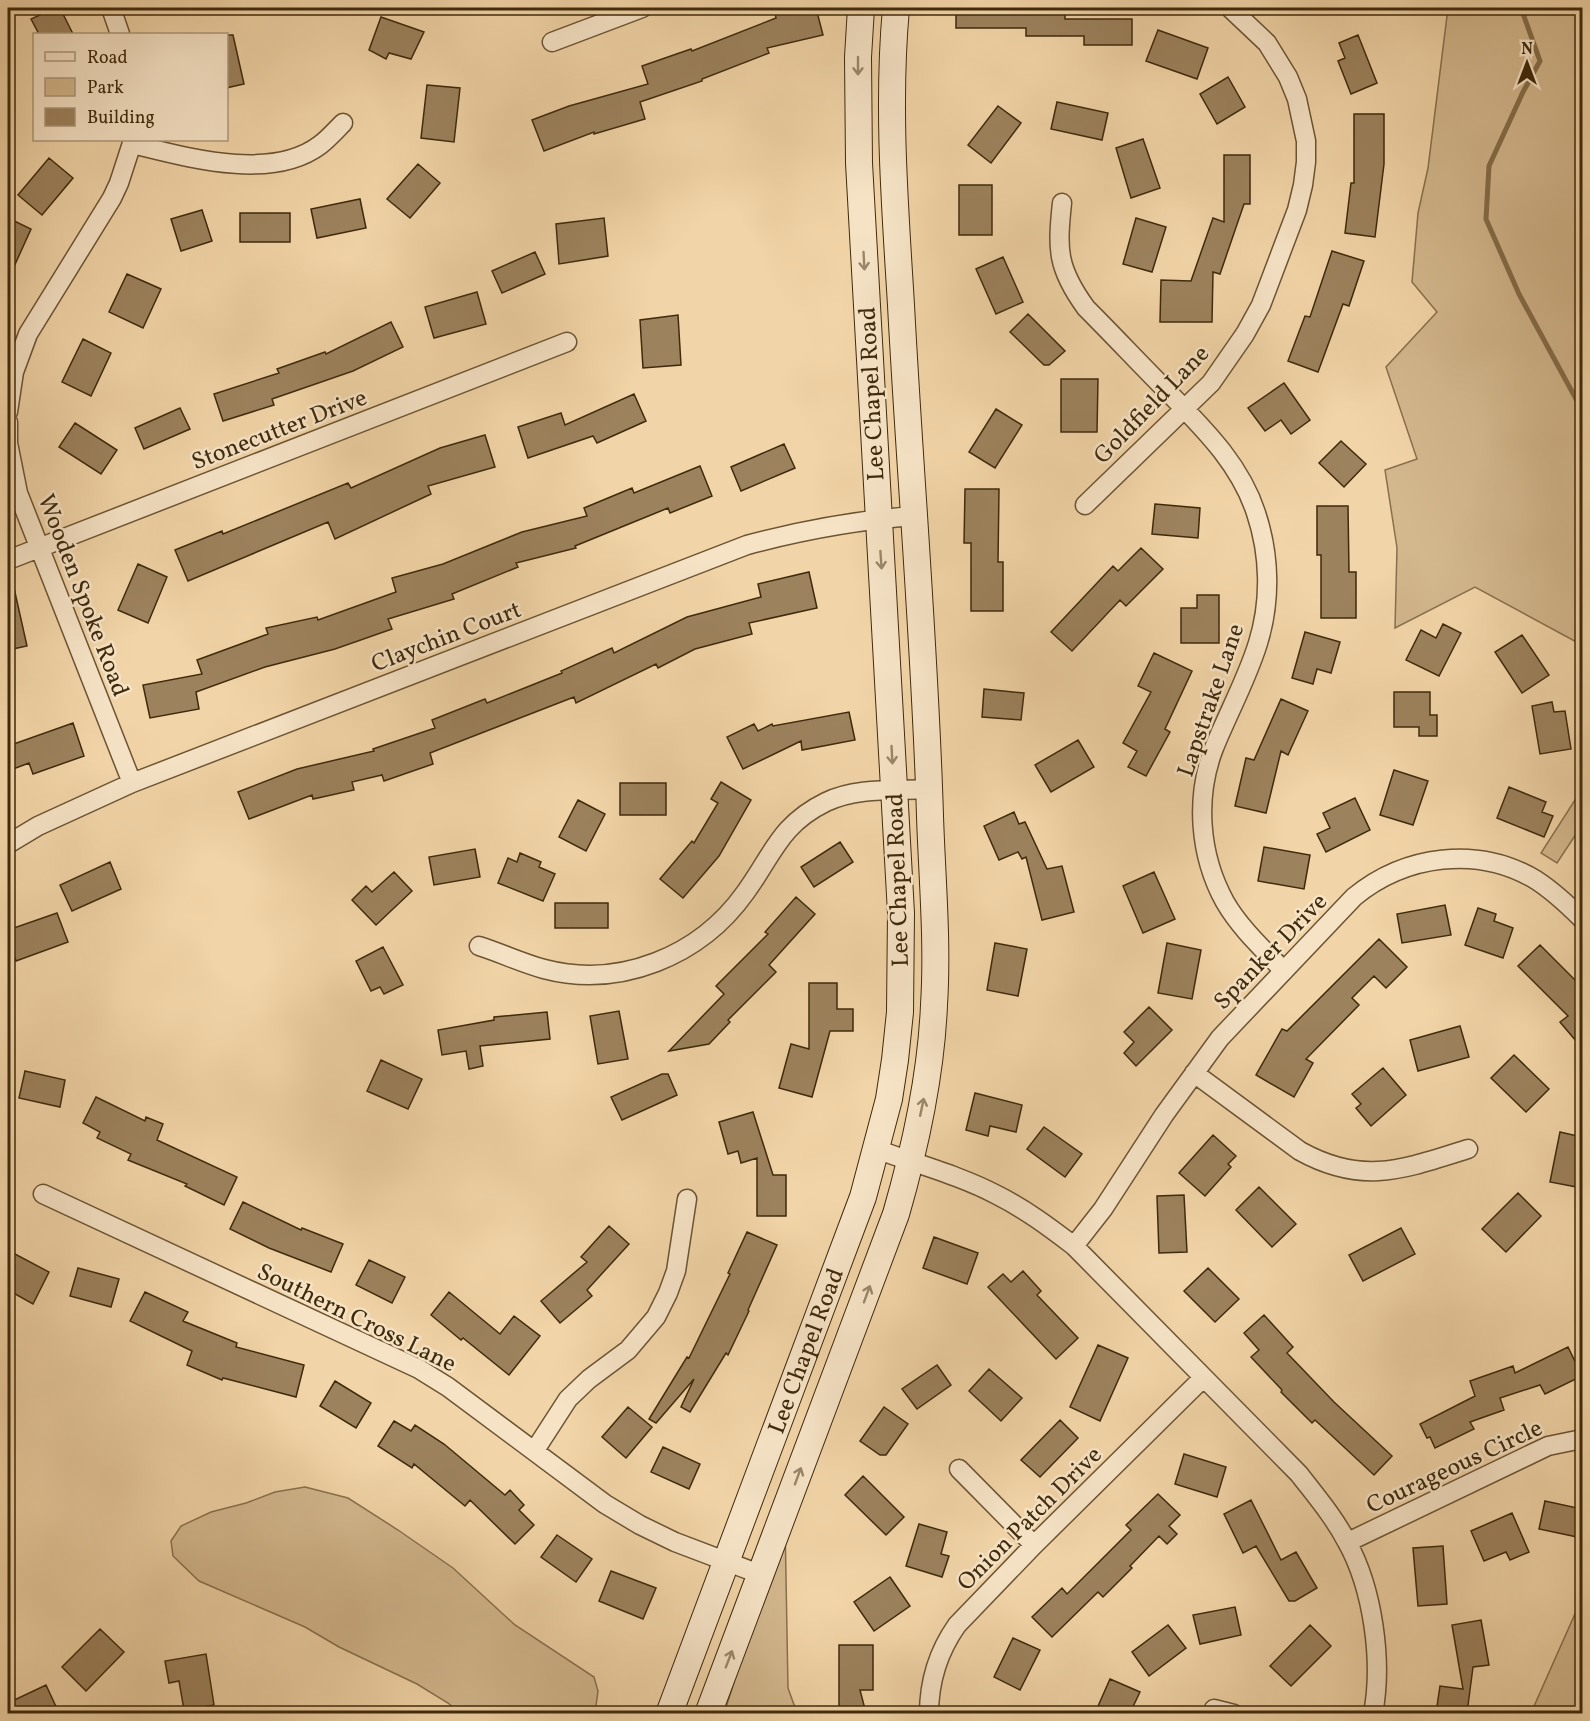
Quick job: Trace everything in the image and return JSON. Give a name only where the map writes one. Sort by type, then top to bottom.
[{"type":"main road","name":"Lee Chapel Road","points":[[669,1713],[728,1562],[859,1208],[889,1099],[900,1012],[901,913],[859,163],[858,57],[861,8]]},
{"type":"main road","name":"Lee Chapel Road","points":[[708,1713],[762,1575],[896,1214],[911,1162],[925,1094],[935,1002],[929,789],[894,177],[891,88],[896,8]]},
{"type":"street","points":[[111,8],[120,33]]},
{"type":"street","points":[[552,42],[642,8]]},
{"type":"street","name":"Goldfield Lane","points":[[1085,506],[1211,382],[1245,334],[1261,305],[1298,210],[1303,185],[1306,141],[1293,88],[1267,43],[1230,8]]},
{"type":"street","points":[[8,412],[14,372],[28,334],[112,198],[133,142],[207,162],[263,163],[292,158],[319,146],[343,123]]},
{"type":"street","name":"Lapstrake Lane","points":[[1062,203],[1058,243],[1061,260],[1077,295],[1086,308],[1227,456],[1248,492],[1257,514],[1267,570],[1265,614],[1258,642],[1208,767],[1203,789],[1202,823],[1206,852],[1217,884],[1236,918],[1284,971]]},
{"type":"street","name":"Stonecutter Drive","points":[[8,560],[567,342]]},
{"type":"street","name":"Wooden Spoke Road","points":[[8,422],[8,443],[13,473],[132,783]]},
{"type":"street","name":"Claychin Court","points":[[8,844],[38,826],[132,783],[747,545],[795,532],[878,519],[915,516]]},
{"type":"street","points":[[479,946],[543,969],[579,974],[599,975],[625,971],[669,958],[714,928],[737,904],[779,839],[805,814],[825,802],[844,795],[929,789]]},
{"type":"street","name":"Spanker Drive","points":[[1074,1246],[1102,1209],[1194,1073],[1221,1038],[1354,897],[1377,880],[1410,865],[1431,860],[1468,859],[1509,867],[1542,885],[1582,919]]},
{"type":"street","points":[[1194,1073],[1300,1151],[1338,1168],[1361,1172],[1387,1171],[1468,1149]]},
{"type":"street","points":[[876,1149],[997,1195],[1040,1221],[1074,1246],[1299,1474],[1328,1511],[1348,1542],[1365,1590],[1374,1626],[1377,1676],[1373,1713]]},
{"type":"street","name":"Southern Cross Lane","points":[[43,1194],[419,1369],[448,1387],[605,1504],[640,1526],[675,1542],[762,1575]]},
{"type":"street","points":[[534,1450],[568,1399],[589,1378],[628,1350],[656,1317],[676,1271],[687,1199]]},
{"type":"street","name":"Onion Patch Drive","points":[[929,1713],[936,1663],[957,1625],[1034,1545],[1203,1378]]},
{"type":"street","name":"Courageous Circle","points":[[1348,1542],[1548,1446],[1582,1439]]},
{"type":"street","points":[[959,1468],[1034,1545]]},
{"type":"street","points":[[1214,1709],[1234,1713]]},
{"type":"green space","points":[[1448,8],[1582,8],[1582,645],[1475,587],[1395,628],[1397,548],[1385,470],[1417,459],[1386,367],[1437,312],[1412,282],[1418,213],[1428,168]]},
{"type":"green space","points":[[1582,789],[1582,825],[1557,863],[1541,853]]},
{"type":"green space","points":[[305,1487],[348,1498],[398,1530],[453,1568],[515,1625],[594,1677],[598,1691],[595,1713],[460,1713],[417,1684],[339,1647],[305,1627],[199,1581],[173,1556],[171,1541],[181,1526],[211,1512],[246,1503],[275,1492]]},
{"type":"green space","points":[[785,1521],[788,1688],[797,1713],[724,1714]]},
{"type":"green space","points":[[1582,1598],[1582,1713],[1531,1713]]},
{"type":"building","points":[[60,8],[72,33],[38,33],[31,19]]},
{"type":"building","points":[[793,8],[816,8],[823,35],[767,48],[769,53],[702,79],[702,81],[640,102],[645,119],[594,134],[594,132],[544,151],[532,120],[569,106],[648,84],[642,66],[691,49],[692,51],[776,18],[775,12]]},
{"type":"building","points":[[956,8],[1065,11],[1065,19],[1132,19],[1132,45],[1084,45],[1084,36],[1026,36],[1026,28],[956,28]]},
{"type":"building","points":[[381,17],[424,32],[411,59],[389,53],[386,59],[369,50]]},
{"type":"building","points":[[1158,30],[1208,48],[1197,79],[1146,61]]},
{"type":"building","points":[[228,35],[233,35],[244,84],[228,88]]},
{"type":"building","points":[[1358,35],[1377,83],[1351,94],[1338,61],[1345,58],[1339,43]]},
{"type":"building","points":[[1228,77],[1245,107],[1217,124],[1200,94]]},
{"type":"building","points":[[427,85],[460,88],[454,142],[421,138]]},
{"type":"building","points":[[1057,102],[1108,113],[1102,140],[1051,129]]},
{"type":"building","points":[[998,106],[1021,123],[991,163],[968,145]]},
{"type":"building","points":[[1354,114],[1384,114],[1384,164],[1375,237],[1345,233],[1351,183],[1354,183]]},
{"type":"building","points":[[1143,139],[1160,188],[1131,198],[1116,148]]},
{"type":"building","points":[[1224,155],[1250,155],[1250,204],[1244,204],[1220,274],[1213,272],[1212,322],[1160,322],[1161,280],[1191,281],[1213,218],[1224,222]]},
{"type":"building","points":[[49,158],[73,178],[42,215],[18,195]]},
{"type":"building","points":[[418,164],[440,183],[410,218],[387,199]]},
{"type":"building","points":[[959,185],[992,185],[992,235],[959,235]]},
{"type":"building","points":[[360,199],[366,228],[317,238],[311,209]]},
{"type":"building","points":[[202,210],[212,241],[181,251],[171,219]]},
{"type":"building","points":[[240,213],[290,213],[290,242],[240,242]]},
{"type":"building","points":[[8,218],[31,229],[8,280]]},
{"type":"building","points":[[604,218],[608,256],[559,264],[556,224]]},
{"type":"building","points":[[1136,218],[1166,227],[1152,272],[1123,264]]},
{"type":"building","points":[[1332,251],[1364,261],[1349,306],[1343,304],[1318,372],[1288,361],[1305,316],[1310,317]]},
{"type":"building","points":[[535,252],[545,274],[502,293],[492,271]]},
{"type":"building","points":[[1003,257],[1023,302],[996,314],[976,269]]},
{"type":"building","points":[[127,274],[161,289],[143,328],[109,312]]},
{"type":"building","points":[[477,292],[486,324],[434,338],[425,307]]},
{"type":"building","points":[[1028,314],[1065,351],[1049,365],[1044,365],[1010,332]]},
{"type":"building","points":[[678,315],[681,365],[643,368],[640,320]]},
{"type":"building","points":[[391,322],[403,347],[353,371],[272,399],[274,405],[223,421],[214,394],[279,373],[277,369],[325,352],[326,354]]},
{"type":"building","points":[[83,339],[111,353],[91,396],[62,382]]},
{"type":"building","points":[[1061,379],[1098,379],[1097,432],[1061,432]]},
{"type":"building","points":[[1284,383],[1310,420],[1291,434],[1281,420],[1265,431],[1248,408]]},
{"type":"building","points":[[634,394],[646,421],[597,443],[593,436],[528,458],[518,427],[561,413],[565,425]]},
{"type":"building","points":[[180,408],[190,429],[144,449],[135,428]]},
{"type":"building","points":[[996,409],[1022,425],[995,468],[969,452]]},
{"type":"building","points":[[75,423],[117,450],[101,474],[59,447]]},
{"type":"building","points":[[485,435],[495,467],[428,486],[431,494],[335,539],[328,522],[188,581],[175,550],[222,531],[223,534],[348,483],[351,488],[440,448]]},
{"type":"building","points":[[1341,441],[1366,464],[1344,487],[1319,463]]},
{"type":"building","points":[[784,444],[795,468],[741,491],[731,467]]},
{"type":"building","points":[[700,466],[712,496],[670,513],[668,508],[575,546],[576,548],[516,563],[518,567],[452,594],[454,599],[388,619],[392,629],[335,649],[265,667],[196,692],[199,709],[150,718],[143,685],[202,674],[197,660],[268,634],[266,628],[317,617],[318,620],[396,592],[392,578],[443,564],[522,532],[587,516],[584,508],[632,488],[634,493]]},
{"type":"building","points":[[965,489],[999,489],[998,562],[1003,562],[1003,611],[971,611],[971,543],[964,543]]},
{"type":"building","points":[[1155,504],[1200,508],[1198,538],[1152,534]]},
{"type":"building","points":[[1317,506],[1348,506],[1349,572],[1356,572],[1356,618],[1321,618],[1321,555],[1317,555]]},
{"type":"building","points":[[1141,548],[1163,569],[1126,606],[1120,600],[1072,651],[1051,632],[1113,566],[1118,571]]},
{"type":"building","points":[[138,564],[167,577],[148,623],[118,610]]},
{"type":"building","points":[[809,572],[817,608],[749,623],[752,634],[695,649],[658,668],[656,664],[576,703],[574,697],[430,753],[433,764],[384,781],[382,775],[352,782],[354,790],[313,799],[312,795],[249,819],[238,792],[297,769],[374,751],[373,749],[435,728],[432,720],[485,699],[487,703],[562,673],[561,671],[612,648],[614,653],[687,617],[761,597],[758,584]]},
{"type":"building","points":[[14,588],[27,646],[8,650],[8,589]]},
{"type":"building","points":[[1197,595],[1219,595],[1219,643],[1181,643],[1181,608],[1197,608]]},
{"type":"building","points":[[1443,624],[1461,633],[1439,676],[1406,660],[1421,630],[1436,638]]},
{"type":"building","points":[[1305,632],[1340,642],[1331,673],[1317,669],[1313,684],[1292,678]]},
{"type":"building","points":[[1522,635],[1549,675],[1522,693],[1495,652]]},
{"type":"building","points":[[1154,653],[1192,671],[1165,729],[1170,732],[1146,776],[1128,767],[1137,751],[1123,743],[1151,692],[1138,686]]},
{"type":"building","points":[[984,689],[1024,693],[1021,720],[982,717]]},
{"type":"building","points":[[1394,692],[1430,692],[1430,715],[1437,715],[1437,736],[1419,736],[1419,727],[1394,727]]},
{"type":"building","points":[[1281,699],[1308,711],[1288,755],[1281,751],[1266,813],[1235,806],[1246,758],[1254,760]]},
{"type":"building","points":[[1552,702],[1554,712],[1565,711],[1571,749],[1540,754],[1532,706]]},
{"type":"building","points":[[849,712],[855,740],[802,750],[801,741],[743,769],[727,737],[754,724],[758,731],[772,724],[773,726]]},
{"type":"building","points":[[73,723],[84,756],[33,774],[29,763],[8,771],[8,746]]},
{"type":"building","points":[[1078,740],[1094,767],[1051,792],[1035,765]]},
{"type":"building","points":[[1394,770],[1428,781],[1413,825],[1380,815]]},
{"type":"building","points":[[721,782],[751,800],[719,856],[683,898],[660,879],[692,841],[694,843],[718,803],[711,799]]},
{"type":"building","points":[[620,783],[666,783],[666,815],[620,815]]},
{"type":"building","points":[[1509,787],[1546,802],[1542,812],[1553,816],[1544,837],[1497,818]]},
{"type":"building","points":[[1355,798],[1370,830],[1326,852],[1317,834],[1330,828],[1323,813]]},
{"type":"building","points":[[578,800],[605,814],[586,851],[559,837]]},
{"type":"building","points":[[1014,812],[1019,824],[1025,822],[1047,869],[1062,866],[1074,912],[1042,920],[1026,857],[1022,859],[1018,852],[999,860],[984,826]]},
{"type":"building","points":[[840,842],[853,862],[814,887],[801,867]]},
{"type":"building","points":[[1264,847],[1310,855],[1304,889],[1258,881]]},
{"type":"building","points":[[475,849],[480,877],[434,885],[429,857]]},
{"type":"building","points":[[520,853],[541,862],[539,867],[555,874],[543,901],[498,883],[508,858],[517,862]]},
{"type":"building","points":[[110,862],[121,889],[72,911],[60,885]]},
{"type":"building","points":[[394,872],[412,891],[376,925],[352,900],[366,886],[372,892]]},
{"type":"building","points":[[1154,872],[1175,919],[1143,933],[1123,886]]},
{"type":"building","points":[[796,897],[815,914],[769,965],[776,972],[728,1020],[730,1022],[709,1044],[669,1051],[724,994],[716,986],[768,934],[765,932]]},
{"type":"building","points":[[555,903],[608,903],[608,928],[555,928]]},
{"type":"building","points":[[1445,905],[1451,935],[1402,943],[1397,914]]},
{"type":"building","points":[[1478,908],[1496,914],[1494,921],[1513,928],[1503,958],[1465,945]]},
{"type":"building","points":[[57,913],[68,942],[16,961],[8,930]]},
{"type":"building","points":[[1379,939],[1407,967],[1386,988],[1374,976],[1352,998],[1359,1005],[1306,1059],[1313,1063],[1294,1097],[1256,1075],[1282,1029],[1287,1031]]},
{"type":"building","points":[[995,943],[1027,949],[1018,996],[987,990]]},
{"type":"building","points":[[1167,943],[1201,950],[1192,999],[1158,993]]},
{"type":"building","points":[[1540,945],[1582,987],[1582,1048],[1560,1022],[1568,1016],[1518,966]]},
{"type":"building","points":[[383,947],[403,985],[384,994],[380,987],[371,991],[356,961]]},
{"type":"building","points":[[809,983],[837,983],[837,1009],[853,1009],[853,1031],[830,1031],[812,1097],[779,1088],[791,1044],[809,1049]]},
{"type":"building","points":[[1149,1007],[1172,1030],[1136,1066],[1124,1053],[1134,1042],[1124,1032]]},
{"type":"building","points":[[619,1011],[628,1059],[598,1064],[590,1016]]},
{"type":"building","points":[[547,1012],[550,1039],[480,1046],[483,1066],[469,1069],[466,1051],[442,1055],[438,1030],[494,1020],[494,1017]]},
{"type":"building","points":[[1460,1026],[1469,1057],[1418,1071],[1410,1040]]},
{"type":"building","points":[[1514,1055],[1549,1089],[1526,1112],[1491,1078]]},
{"type":"building","points":[[381,1060],[422,1079],[408,1109],[367,1091]]},
{"type":"building","points":[[1383,1068],[1406,1095],[1371,1126],[1356,1108],[1361,1104],[1352,1094]]},
{"type":"building","points":[[25,1071],[65,1080],[60,1107],[19,1098]]},
{"type":"building","points":[[662,1074],[668,1074],[677,1095],[622,1120],[611,1097]]},
{"type":"building","points":[[975,1093],[1022,1105],[1016,1132],[990,1126],[988,1136],[966,1130]]},
{"type":"building","points":[[96,1097],[145,1121],[146,1117],[163,1124],[157,1140],[237,1177],[224,1205],[185,1186],[187,1184],[128,1160],[131,1154],[97,1138],[100,1132],[83,1123]]},
{"type":"building","points":[[753,1112],[773,1175],[786,1175],[786,1216],[757,1216],[757,1158],[741,1163],[738,1151],[728,1154],[719,1122]]},
{"type":"building","points":[[1044,1127],[1082,1154],[1065,1177],[1027,1149]]},
{"type":"building","points":[[1560,1132],[1582,1137],[1582,1188],[1550,1182]]},
{"type":"building","points":[[1213,1135],[1236,1156],[1228,1164],[1231,1167],[1205,1196],[1179,1173]]},
{"type":"building","points":[[1259,1187],[1296,1224],[1272,1247],[1236,1210]]},
{"type":"building","points":[[1518,1193],[1541,1216],[1506,1252],[1482,1229]]},
{"type":"building","points":[[1184,1195],[1187,1252],[1159,1253],[1157,1196]]},
{"type":"building","points":[[243,1202],[301,1230],[302,1228],[343,1244],[331,1272],[269,1248],[230,1229]]},
{"type":"building","points":[[609,1226],[629,1244],[587,1290],[592,1296],[560,1323],[541,1301],[587,1262],[581,1257]]},
{"type":"building","points":[[1401,1228],[1415,1254],[1363,1281],[1349,1255]]},
{"type":"building","points":[[747,1232],[777,1245],[749,1311],[728,1355],[726,1353],[690,1412],[681,1407],[694,1379],[656,1423],[649,1419],[687,1357],[689,1358],[730,1274],[728,1273]]},
{"type":"building","points":[[934,1237],[978,1253],[967,1284],[923,1268]]},
{"type":"building","points":[[13,1253],[49,1272],[33,1304],[8,1290],[8,1264]]},
{"type":"building","points":[[369,1260],[405,1277],[392,1303],[356,1285]]},
{"type":"building","points":[[78,1268],[119,1279],[111,1307],[70,1296]]},
{"type":"building","points":[[1208,1268],[1239,1299],[1215,1322],[1184,1291]]},
{"type":"building","points":[[1023,1271],[1041,1291],[1037,1295],[1078,1338],[1056,1359],[988,1287],[1003,1274],[1011,1282]]},
{"type":"building","points":[[145,1292],[188,1312],[183,1321],[237,1343],[236,1347],[304,1365],[296,1397],[223,1378],[222,1380],[187,1365],[192,1351],[130,1321]]},
{"type":"building","points":[[449,1292],[500,1334],[514,1316],[540,1336],[509,1375],[431,1315]]},
{"type":"building","points":[[1264,1315],[1293,1347],[1287,1353],[1334,1402],[1392,1456],[1374,1475],[1315,1420],[1312,1423],[1251,1357],[1259,1350],[1244,1333]]},
{"type":"building","points":[[1098,1345],[1128,1358],[1100,1421],[1070,1407]]},
{"type":"building","points":[[1568,1347],[1582,1376],[1545,1394],[1540,1385],[1500,1398],[1504,1410],[1470,1422],[1474,1429],[1435,1448],[1430,1437],[1427,1438],[1420,1424],[1475,1396],[1470,1381],[1513,1366],[1515,1373]]},
{"type":"building","points":[[937,1365],[951,1385],[917,1409],[902,1389]]},
{"type":"building","points":[[989,1369],[1022,1398],[1001,1421],[969,1391]]},
{"type":"building","points":[[335,1381],[371,1403],[356,1428],[320,1406]]},
{"type":"building","points":[[628,1407],[652,1427],[626,1458],[602,1437]]},
{"type":"building","points":[[884,1407],[908,1424],[886,1455],[880,1455],[860,1441]]},
{"type":"building","points":[[1060,1420],[1078,1438],[1040,1477],[1021,1460]]},
{"type":"building","points":[[394,1421],[411,1431],[415,1425],[444,1444],[505,1495],[510,1490],[524,1505],[519,1510],[534,1525],[515,1544],[470,1500],[465,1506],[414,1464],[412,1468],[378,1446]]},
{"type":"building","points":[[663,1447],[700,1464],[689,1489],[651,1472]]},
{"type":"building","points":[[1184,1454],[1226,1467],[1217,1497],[1175,1484]]},
{"type":"building","points":[[863,1476],[904,1517],[886,1535],[845,1495]]},
{"type":"building","points":[[1158,1494],[1180,1515],[1169,1526],[1177,1534],[1167,1544],[1159,1536],[1103,1597],[1098,1592],[1052,1637],[1032,1617],[1062,1588],[1067,1594],[1131,1530],[1126,1525]]},
{"type":"building","points":[[1251,1500],[1281,1560],[1296,1552],[1317,1588],[1295,1601],[1289,1601],[1256,1546],[1243,1553],[1224,1514]]},
{"type":"building","points":[[1545,1501],[1582,1509],[1582,1538],[1539,1529]]},
{"type":"building","points":[[1512,1513],[1529,1552],[1510,1560],[1506,1552],[1484,1561],[1471,1531]]},
{"type":"building","points":[[919,1524],[947,1532],[941,1554],[949,1556],[942,1577],[906,1566]]},
{"type":"building","points":[[557,1535],[592,1559],[576,1582],[541,1557]]},
{"type":"building","points":[[1443,1546],[1447,1604],[1418,1606],[1413,1548]]},
{"type":"building","points":[[611,1571],[656,1588],[643,1619],[599,1601]]},
{"type":"building","points":[[890,1577],[910,1606],[874,1631],[854,1602]]},
{"type":"building","points":[[1235,1607],[1241,1635],[1200,1644],[1193,1615]]},
{"type":"building","points":[[1481,1620],[1489,1665],[1473,1667],[1467,1713],[1436,1713],[1440,1686],[1463,1689],[1452,1625]]},
{"type":"building","points":[[1168,1625],[1186,1648],[1149,1676],[1132,1652]]},
{"type":"building","points":[[1310,1625],[1331,1646],[1291,1686],[1270,1666]]},
{"type":"building","points":[[100,1629],[124,1652],[86,1691],[62,1667]]},
{"type":"building","points":[[1013,1638],[1040,1650],[1020,1690],[994,1677]]},
{"type":"building","points":[[839,1645],[873,1645],[873,1690],[860,1690],[866,1713],[839,1713]]},
{"type":"building","points":[[206,1654],[214,1705],[184,1710],[179,1681],[169,1683],[165,1661]]},
{"type":"building","points":[[1110,1679],[1140,1692],[1130,1713],[1095,1713]]},
{"type":"building","points":[[46,1685],[59,1713],[8,1713],[8,1703]]},
{"type":"waterway","points":[[1521,8],[1540,61],[1489,166],[1486,219],[1519,294],[1582,410]]}]
